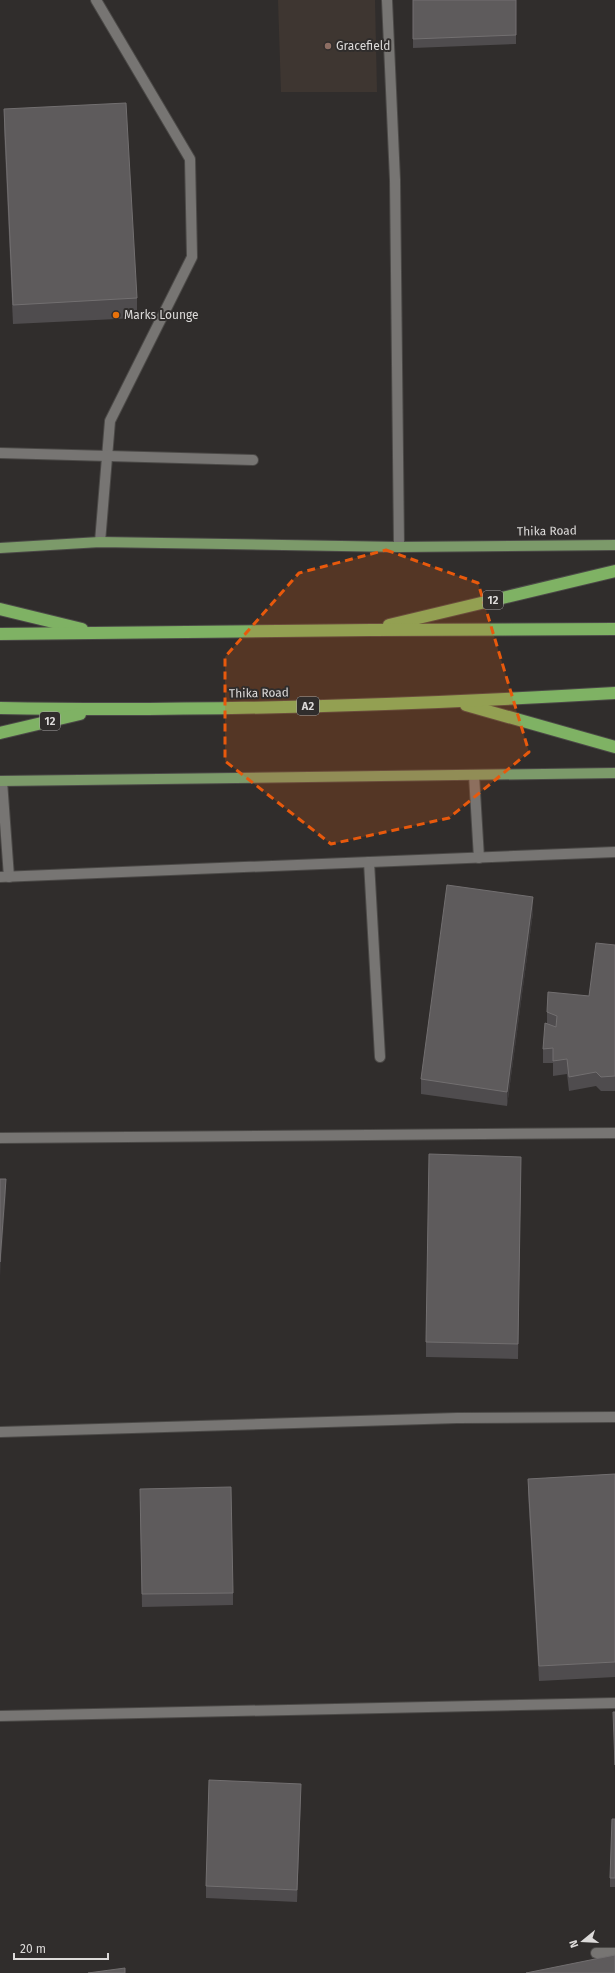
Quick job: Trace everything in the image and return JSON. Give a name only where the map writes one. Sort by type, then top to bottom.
[{"type":"highway","name":"12","points":[[370,630],[615,571]]},
{"type":"highway","points":[[0,608],[100,633]]},
{"type":"highway","points":[[0,634],[615,629]]},
{"type":"highway","name":"Thika Road","points":[[0,708],[99,710],[457,702],[615,693]]},
{"type":"highway","points":[[457,702],[615,747]]},
{"type":"highway","name":"12","points":[[0,733],[99,710]]},
{"type":"main road","name":"Thika Road","points":[[0,548],[100,542],[400,547],[615,545]]},
{"type":"main road","points":[[1,781],[615,773]]},
{"type":"street","points":[[96,0],[190,159],[192,257],[110,421],[100,542]]},
{"type":"street","points":[[387,0],[395,180],[400,547]]},
{"type":"street","points":[[0,453],[253,460]]},
{"type":"street","points":[[474,775],[478,858]]},
{"type":"street","points":[[1,781],[5,877],[615,852]]},
{"type":"street","points":[[369,862],[380,1057]]},
{"type":"street","points":[[0,1138],[615,1133]]},
{"type":"street","points":[[0,1432],[457,1418],[615,1417]]},
{"type":"street","points":[[0,1716],[615,1703]]},
{"type":"street","points":[[596,1953],[615,1953]]},
{"type":"highlighted area","points":[[386,550],[478,583],[529,752],[449,818],[331,844],[225,761],[225,657],[299,573]]},
{"type":"shaded area","name":"Gracefield","points":[[278,0],[375,0],[377,92],[281,92]]},
{"type":"building","points":[[413,0],[516,0],[516,35],[413,39]]},
{"type":"building","points":[[126,103],[137,298],[13,305],[4,109]]},
{"type":"building","points":[[447,885],[533,897],[507,1092],[421,1079]]},
{"type":"building","points":[[596,943],[615,945],[615,1076],[601,1077],[596,1072],[569,1077],[567,1059],[553,1061],[553,1048],[543,1049],[545,1023],[556,1027],[557,1016],[547,1012],[548,992],[589,996]]},
{"type":"building","points":[[429,1154],[521,1157],[518,1344],[426,1342]]},
{"type":"building","points":[[0,1179],[6,1179],[0,1262]]},
{"type":"building","points":[[615,1474],[615,1662],[539,1666],[528,1479]]},
{"type":"building","points":[[231,1487],[233,1593],[142,1594],[140,1489]]},
{"type":"building","points":[[613,1712],[615,1712],[615,1765]]},
{"type":"building","points":[[209,1780],[301,1784],[297,1890],[206,1886]]},
{"type":"building","points":[[612,1819],[615,1819],[615,1878],[610,1878]]},
{"type":"building","points":[[615,1955],[615,1973],[526,1973]]},
{"type":"building","points":[[125,1968],[125,1973],[88,1973]]},
{"type":"place","name":"Gracefield","points":[[328,46]]},
{"type":"place","name":"Marks Lounge","points":[[116,315]]}]
